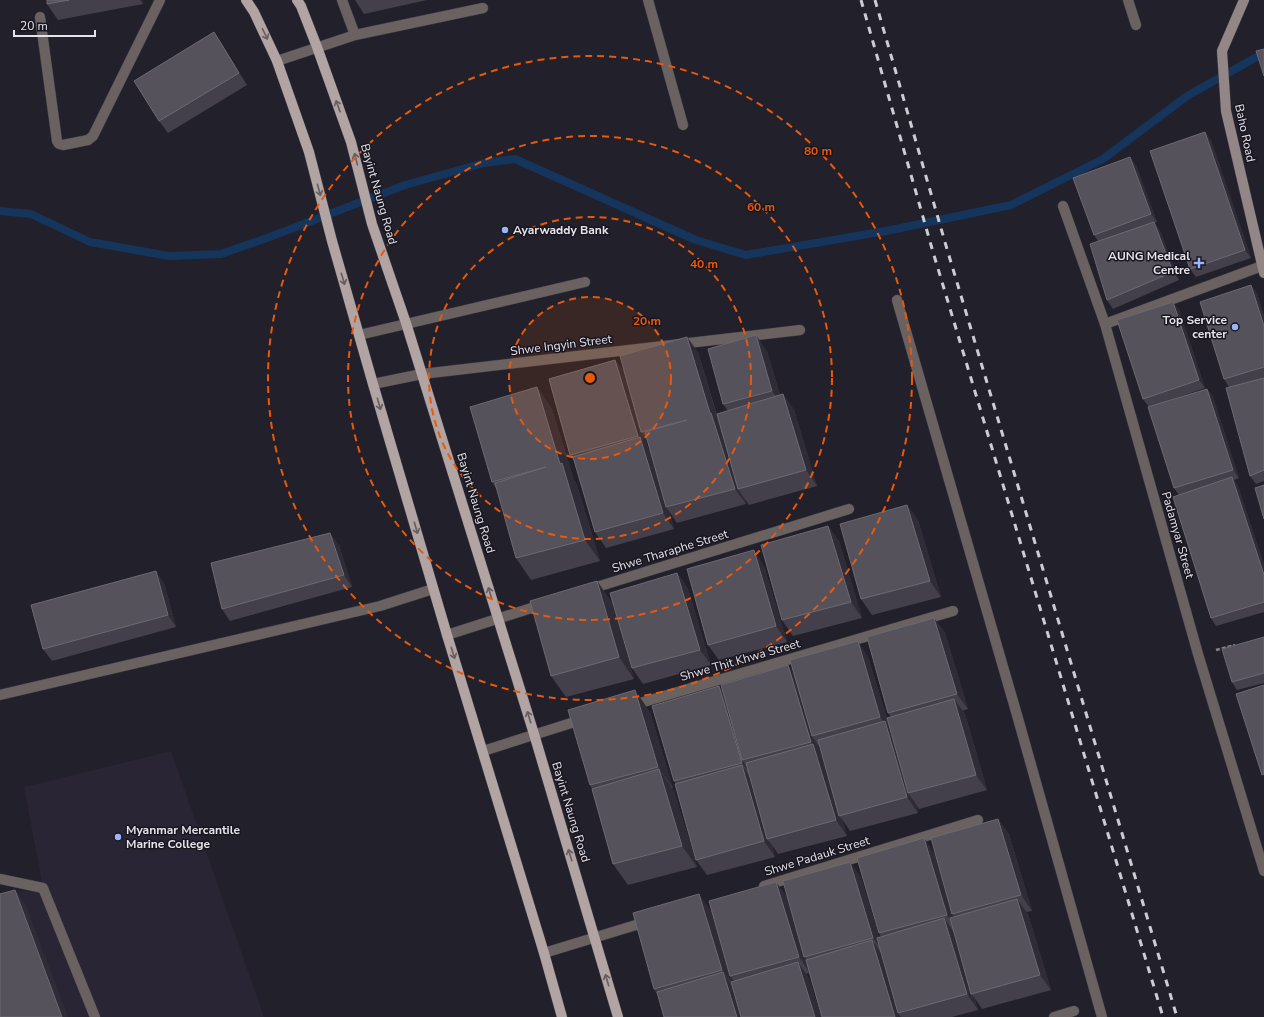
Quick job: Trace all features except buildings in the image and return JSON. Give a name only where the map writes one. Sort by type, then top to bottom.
[{"type":"main road","points":[[246,0],[254,12],[278,61],[309,152],[332,241],[373,384],[562,1017]]},
{"type":"main road","name":"Bayint Naung Road","points":[[297,0],[301,6],[317,47],[351,142],[372,224],[406,323],[534,734],[618,1017]]},
{"type":"main road","name":"Baho Road","points":[[1244,0],[1222,51],[1226,111],[1263,269]]},
{"type":"street","points":[[40,17],[57,141],[59,144],[63,145],[88,140],[93,136],[160,0]]},
{"type":"street","points":[[342,0],[355,35]]},
{"type":"street","points":[[648,0],[683,125]]},
{"type":"street","points":[[1128,0],[1136,25]]},
{"type":"street","points":[[278,61],[355,35],[483,8]]},
{"type":"street","name":"Padamyar Street","points":[[1063,206],[1105,324],[1198,654],[1264,871]]},
{"type":"street","points":[[1105,324],[1263,269]]},
{"type":"street","points":[[359,335],[585,282]]},
{"type":"street","points":[[897,300],[1102,1017]]},
{"type":"street","name":"Shwe Ingyin Street","points":[[373,384],[422,374],[800,330]]},
{"type":"street","name":"Shwe Tharaphe Street","points":[[574,594],[849,509]]},
{"type":"street","points":[[0,695],[380,606],[433,589]]},
{"type":"street","points":[[447,636],[551,601]]},
{"type":"street","name":"Shwe Thit Khwa Street","points":[[618,710],[953,611]]},
{"type":"street","points":[[483,750],[595,716]]},
{"type":"street","name":"Shwe Padauk Street","points":[[753,889],[978,820]]},
{"type":"street","points":[[0,879],[43,888],[95,1017]]},
{"type":"street","points":[[544,953],[655,919]]},
{"type":"street","points":[[1054,1017],[1074,1010]]},
{"type":"path","points":[[1198,654],[1242,643]]},
{"type":"shaded area","name":"Myanmar Mercantile Marine College","points":[[171,751],[264,1017],[0,1017],[0,894],[43,888],[24,787]]},
{"type":"waterway","points":[[0,211],[31,214],[90,242],[169,256],[221,254],[405,185],[484,163],[515,159],[696,240],[746,255],[891,230],[1011,205],[1103,159],[1187,96],[1264,53]]},
{"type":"railway","points":[[861,0],[933,252],[1163,1017]]},
{"type":"railway","points":[[875,0],[947,249],[1177,1017]]},
{"type":"place","name":"Ayarwaddy Bank","points":[[505,230]]},
{"type":"place","name":"AUNG Medical Centre","points":[[1199,263]]},
{"type":"place","name":"Top Service center","points":[[1235,327]]},
{"type":"place","name":"Myanmar Mercantile Marine College","points":[[118,837]]}]
